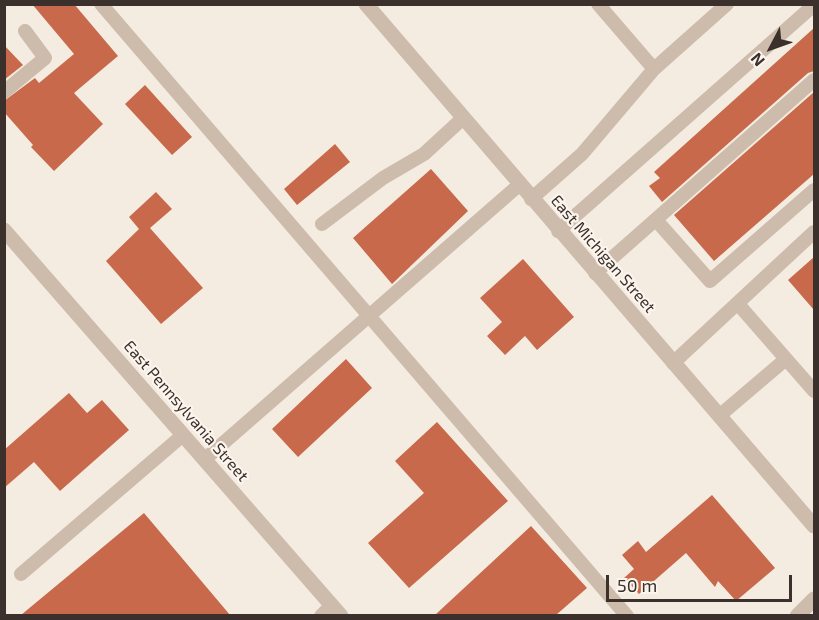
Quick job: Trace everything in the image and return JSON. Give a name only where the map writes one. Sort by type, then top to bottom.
[{"type":"street","name":"East Michigan Street","points":[[366,4],[558,231],[814,526]]},
{"type":"street","name":"East Pennsylvania Street","points":[[4,230],[205,459],[331,612]]},
{"type":"street","points":[[797,615],[814,599]]},
{"type":"lane","points":[[101,4],[627,615]]},
{"type":"lane","points":[[598,4],[654,69]]},
{"type":"lane","points":[[531,199],[582,154],[654,69],[727,4]]},
{"type":"lane","points":[[558,231],[814,5]]},
{"type":"lane","points":[[4,92],[45,58],[25,31]]},
{"type":"lane","points":[[595,273],[814,80]]},
{"type":"lane","points":[[322,224],[382,178],[424,154],[462,119]]},
{"type":"lane","points":[[205,459],[519,185]]},
{"type":"lane","points":[[656,220],[710,281],[814,190]]},
{"type":"lane","points":[[673,363],[814,232]]},
{"type":"lane","points":[[738,304],[814,391]]},
{"type":"lane","points":[[719,416],[786,358]]},
{"type":"lane","points":[[21,574],[183,435]]},
{"type":"building","points":[[32,4],[74,4],[118,56],[74,93],[103,124],[54,171],[31,147],[33,145],[4,112],[4,101],[35,78],[39,83],[74,54]]},
{"type":"building","points":[[814,28],[814,71],[808,73],[662,202],[649,186],[660,178],[654,172]]},
{"type":"building","points":[[4,45],[23,65],[4,80]]},
{"type":"building","points":[[145,85],[192,137],[172,155],[125,104]]},
{"type":"building","points":[[814,92],[814,174],[714,261],[674,215]]},
{"type":"building","points":[[335,144],[350,162],[297,205],[284,189]]},
{"type":"building","points":[[431,169],[468,211],[392,284],[353,238]]},
{"type":"building","points":[[156,192],[172,209],[150,228],[203,288],[161,324],[106,261],[139,229],[129,217]]},
{"type":"building","points":[[814,257],[814,310],[788,280]]},
{"type":"building","points":[[523,259],[574,317],[537,350],[525,336],[505,355],[487,336],[502,322],[480,298]]},
{"type":"building","points":[[346,359],[372,388],[298,457],[272,429]]},
{"type":"building","points":[[69,393],[87,413],[102,400],[129,430],[60,491],[34,462],[4,488],[4,450]]},
{"type":"building","points":[[437,422],[508,501],[409,588],[368,543],[424,493],[395,461]]},
{"type":"building","points":[[712,495],[775,568],[736,601],[718,581],[715,587],[686,553],[639,594],[624,578],[634,569],[622,555],[638,541],[646,552]]},
{"type":"building","points":[[144,513],[230,615],[21,615]]},
{"type":"building","points":[[531,526],[587,588],[556,615],[435,615]]}]
